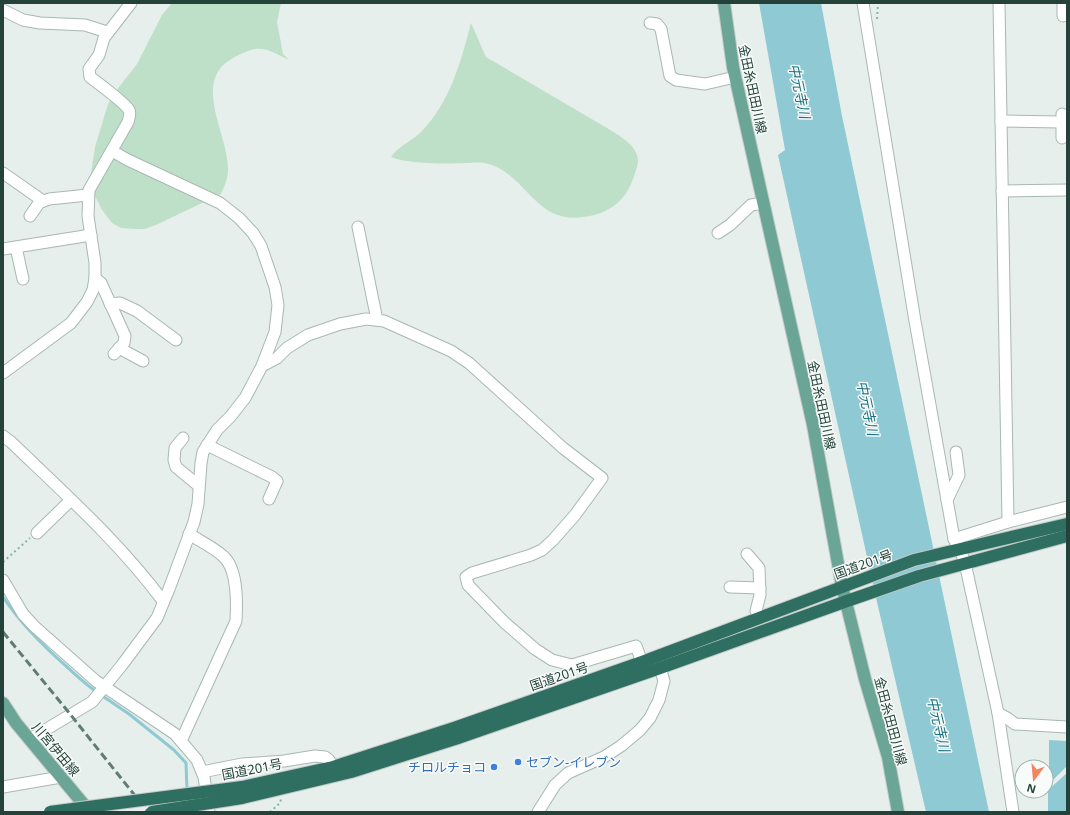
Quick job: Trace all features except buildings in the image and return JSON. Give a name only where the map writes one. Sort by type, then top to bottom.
[{"type":"highway","name":"国道201号","points":[[50,812],[242,792],[333,767],[454,728],[642,662],[914,560],[954,547],[1067,524]]},
{"type":"highway","name":"国道201号","points":[[152,812],[242,792],[351,772],[465,735],[660,668],[919,576],[1067,536]]},
{"type":"main road","name":"金田糸田田川線","points":[[724,3],[735,77],[813,425],[842,586],[865,679],[888,757],[898,812]]},
{"type":"main road","name":"川宮伊田線","points":[[3,702],[16,723],[90,812]]},
{"type":"street","points":[[3,373],[71,323],[87,302],[93,290],[95,263],[88,216],[89,190],[128,122],[130,115],[129,110],[122,103],[90,77],[89,69],[99,55],[107,32],[131,3]]},
{"type":"street","points":[[863,3],[954,547],[998,713],[1013,812]]},
{"type":"street","points":[[999,3],[1008,522]]},
{"type":"street","points":[[1063,3],[1063,16]]},
{"type":"street","points":[[3,10],[23,20],[85,25],[107,32]]},
{"type":"street","points":[[650,23],[656,24],[661,30],[670,76],[676,80],[705,84],[735,77]]},
{"type":"street","points":[[1001,121],[1062,118],[1062,138]]},
{"type":"street","points":[[30,739],[92,702],[157,618],[194,522],[198,504],[203,452],[217,430],[230,417],[245,398],[262,366],[275,332],[278,305],[275,287],[268,262],[253,233],[239,218],[220,203],[112,151]]},
{"type":"street","points":[[3,173],[43,201]]},
{"type":"street","points":[[1002,191],[1067,190]]},
{"type":"street","points":[[30,216],[39,203],[43,201],[88,195]]},
{"type":"street","points":[[718,233],[730,225],[751,205],[763,203]]},
{"type":"street","points":[[358,227],[377,320]]},
{"type":"street","points":[[4,249],[91,235]]},
{"type":"street","points":[[16,247],[23,279]]},
{"type":"street","points":[[95,278],[101,283],[125,336],[124,342],[117,351],[143,361]]},
{"type":"street","points":[[110,304],[120,303],[137,311],[176,340]]},
{"type":"street","points":[[262,366],[278,358],[287,348],[308,335],[340,324],[366,319],[384,321],[451,351],[469,362],[563,448],[602,478],[575,515],[542,550],[532,555],[472,572],[466,577],[468,585],[504,622],[535,649],[552,660],[572,665],[636,646],[642,662]]},
{"type":"street","points":[[3,436],[106,534],[148,581],[163,601]]},
{"type":"street","points":[[183,438],[175,448],[174,460],[176,467],[199,486]]},
{"type":"street","points":[[207,445],[272,477],[277,481],[269,499]]},
{"type":"street","points":[[947,500],[959,475],[956,452]]},
{"type":"street","points":[[38,533],[71,500]]},
{"type":"street","points":[[954,547],[1008,522],[1067,508]]},
{"type":"street","points":[[181,741],[236,621],[238,600],[232,568],[224,557],[189,534]]},
{"type":"street","points":[[747,554],[758,568],[760,595],[756,611],[759,618]]},
{"type":"street","points":[[3,580],[23,614],[34,626],[104,688],[174,734],[181,741],[197,760],[204,777],[209,812]]},
{"type":"street","points":[[730,587],[760,588]]},
{"type":"street","points":[[538,812],[556,785],[568,772],[604,757],[621,746],[640,730],[650,718],[659,700],[664,681],[660,668]]},
{"type":"street","points":[[998,713],[1015,724],[1067,727]]},
{"type":"street","points":[[202,772],[242,764],[284,761],[315,756],[325,757],[329,760],[333,767]]},
{"type":"street","points":[[3,787],[61,777]]},
{"type":"path","points":[[3,562],[15,550],[38,533]]},
{"type":"green space","points":[[172,3],[281,3],[277,22],[283,54],[289,60],[263,49],[257,49],[233,58],[224,64],[219,70],[214,81],[214,105],[227,158],[228,170],[227,179],[221,194],[145,229],[121,228],[112,223],[102,210],[94,194],[91,173],[95,147],[108,104],[137,64],[162,15]]},
{"type":"green space","points":[[471,23],[486,57],[626,140],[630,144],[637,154],[638,161],[630,187],[619,202],[608,210],[595,215],[566,217],[553,213],[541,205],[510,176],[498,168],[484,163],[427,163],[407,161],[391,157],[397,150],[421,132],[440,108],[453,81]]},
{"type":"water","name":"中元寺川","points":[[759,3],[821,3],[842,116],[989,812],[926,812],[877,602],[778,155],[785,150]]},
{"type":"water","points":[[1049,740],[1067,741],[1067,766],[1054,779],[1054,759],[1049,759]]},
{"type":"water","points":[[1067,773],[1067,812],[1048,812],[1048,799],[1054,799],[1054,785]]},
{"type":"waterway","points":[[3,597],[17,616],[40,642],[88,686],[97,692]]},
{"type":"waterway","points":[[101,695],[129,714],[174,750],[186,763],[187,791]]},
{"type":"railway","points":[[3,632],[148,812]]},
{"type":"place","name":"セブン-イレブン","points":[[518,762]]},
{"type":"place","name":"チロルチョコ","points":[[494,767]]}]
